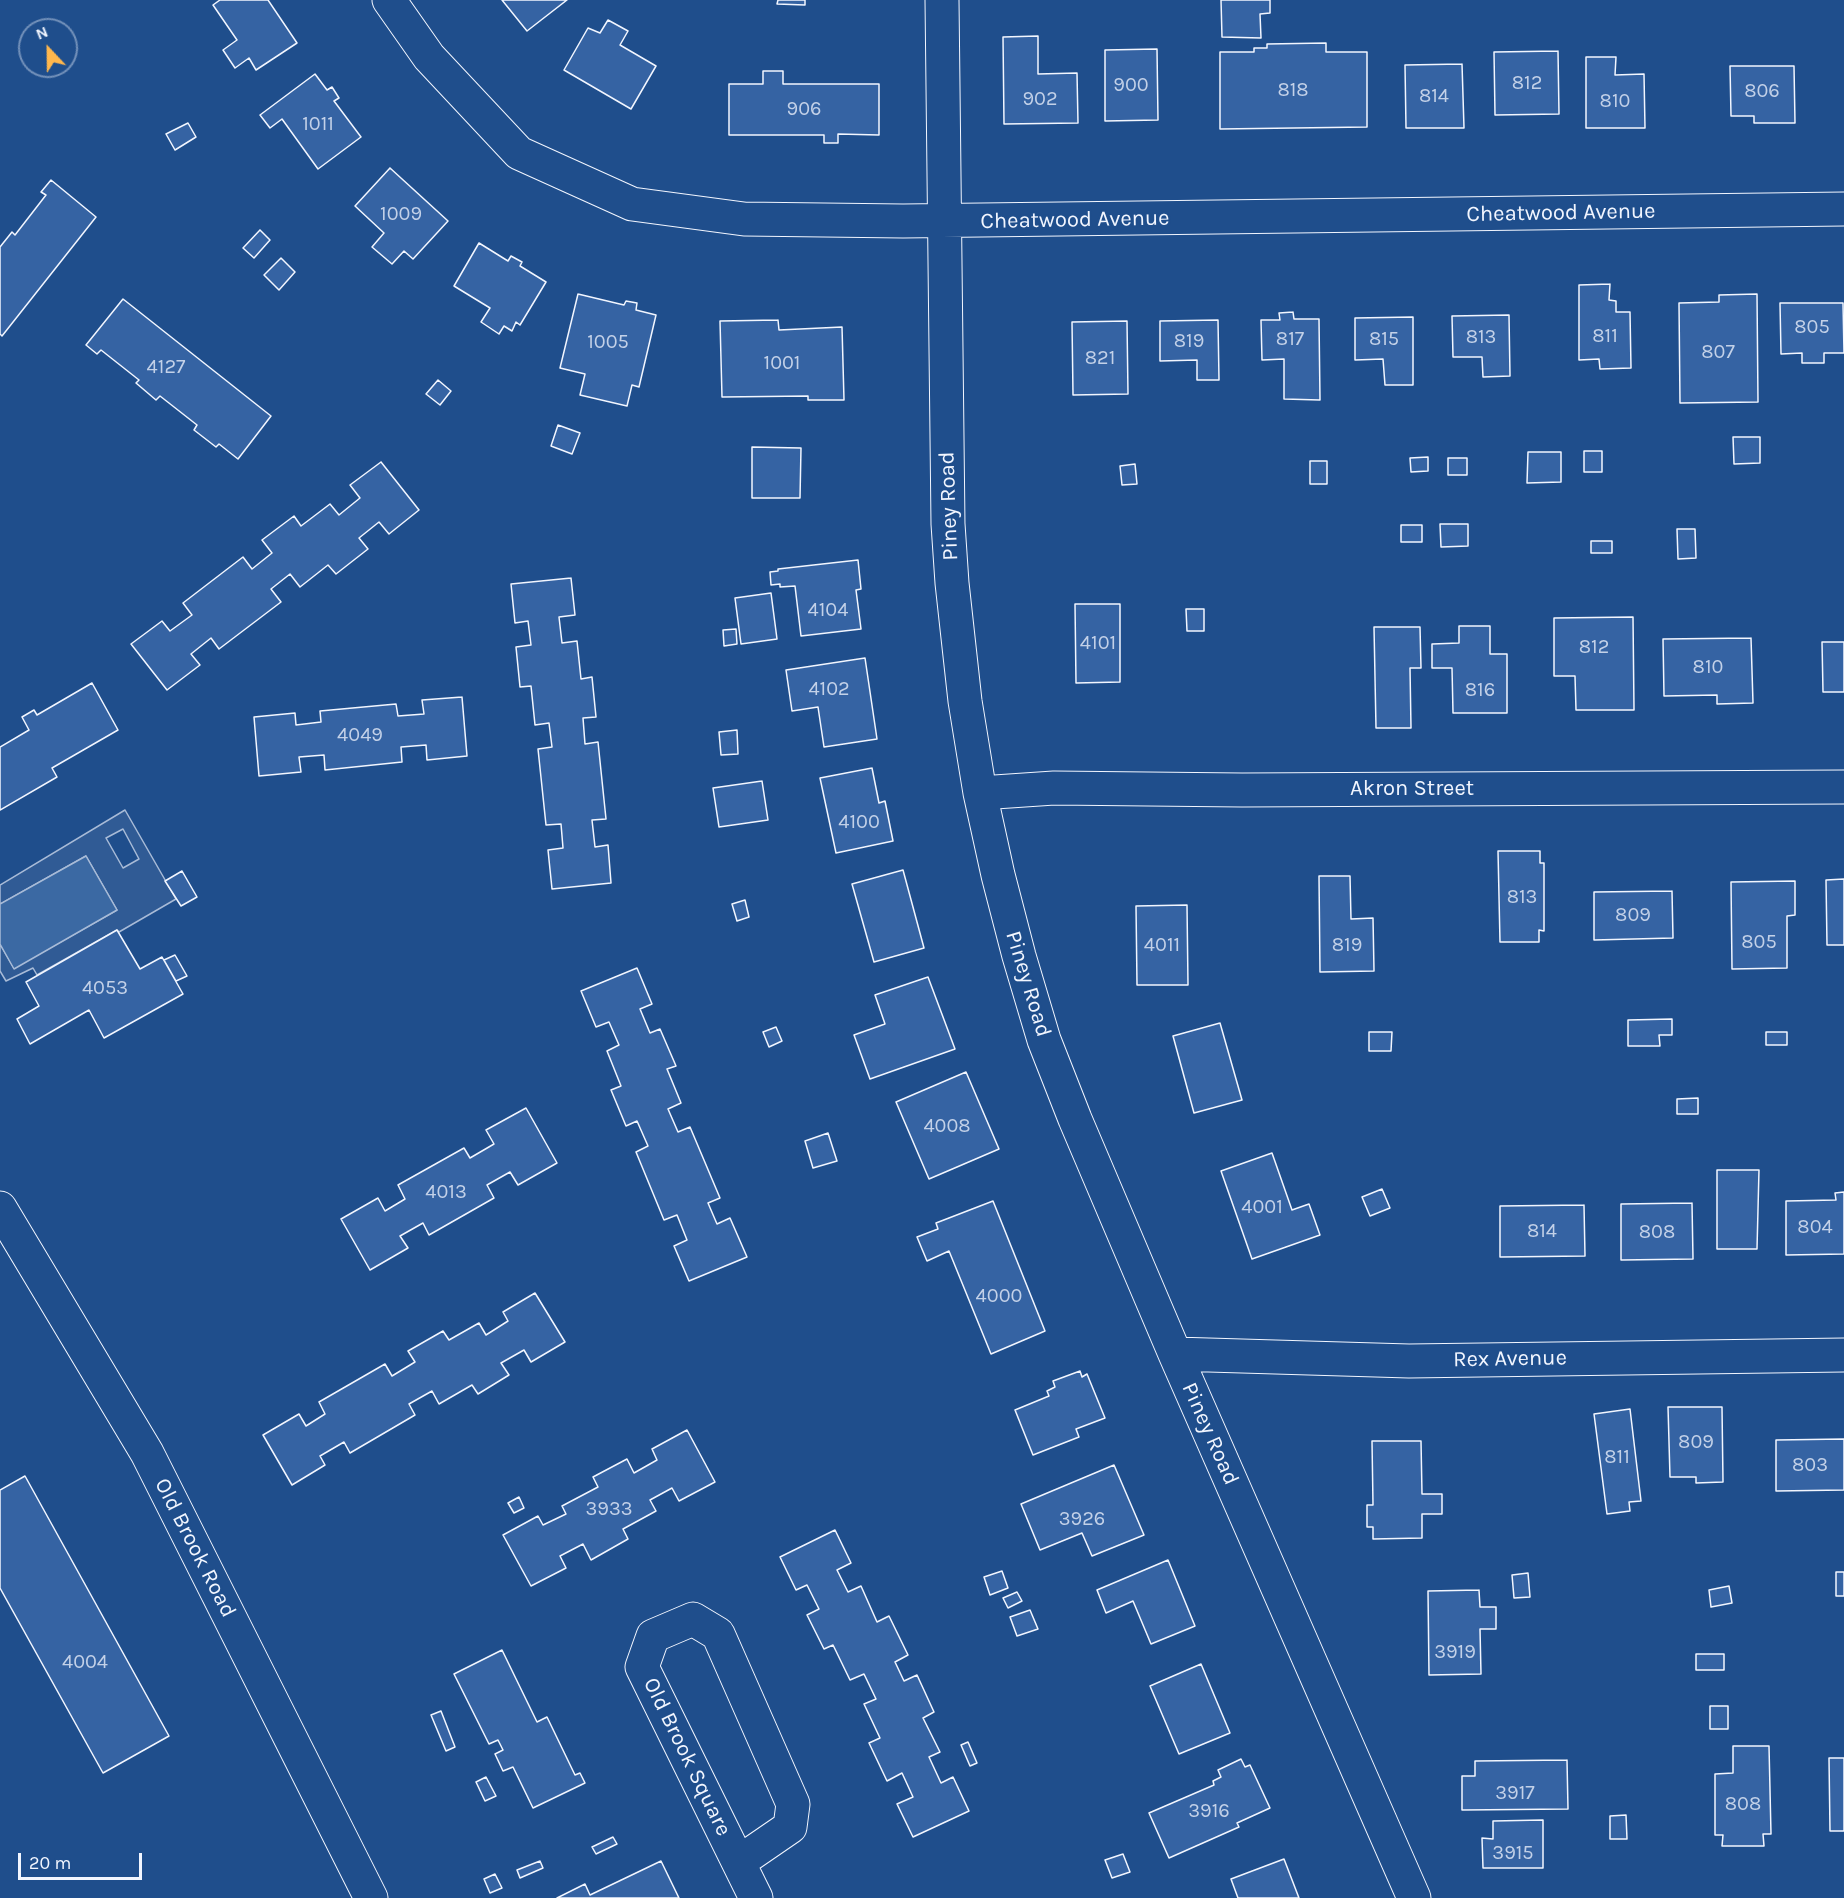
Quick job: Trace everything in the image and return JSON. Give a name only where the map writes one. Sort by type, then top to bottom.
[{"type":"street","name":"Cheatwood Avenue","points":[[389,0],[429,57],[519,153],[632,204],[744,219],[944,222],[1844,210]]},
{"type":"street","name":"Piney Road","points":[[942,0],[948,524],[965,701],[998,875],[1044,1040],[1075,1119],[1175,1354],[1414,1898]]},
{"type":"street","name":"Akron Street","points":[[981,793],[1054,788],[1254,790],[1844,787]]},
{"type":"street","name":"Old Brook Road","points":[[0,1208],[147,1453],[371,1898]]},
{"type":"street","name":"Rex Avenue","points":[[1175,1354],[1410,1361],[1844,1355]]},
{"type":"street","name":"Old Brook Square","points":[[739,1862],[790,1827],[793,1804],[718,1634],[693,1619],[653,1636],[642,1666],[756,1898]]},
{"type":"shaded area","points":[[125,810],[176,899],[37,975],[33,968],[6,981],[0,971],[0,944],[14,968],[117,910],[86,856],[0,904],[0,885]],"holes":[[[123,829],[139,859],[123,868],[106,838]]]},
{"type":"shaded area","points":[[86,856],[117,910],[14,969],[0,944],[0,904]]},
{"type":"building","points":[[220,0],[268,0],[297,43],[256,70],[249,58],[235,68],[223,50],[237,40],[213,5]]},
{"type":"building","points":[[502,0],[567,0],[527,31]]},
{"type":"building","points":[[778,0],[805,0],[805,5],[777,4]]},
{"type":"building","points":[[1221,0],[1270,0],[1270,13],[1260,14],[1261,38],[1222,37]]},
{"type":"building","points":[[608,20],[628,31],[620,45],[656,66],[631,109],[564,70],[588,28],[600,33]]},
{"type":"building","points":[[1038,36],[1038,74],[1077,73],[1078,123],[1004,124],[1003,37]]},
{"type":"building","points":[[1326,43],[1326,52],[1367,52],[1367,127],[1220,129],[1220,52],[1254,52],[1254,48],[1267,48],[1267,44]]},
{"type":"building","points":[[1157,49],[1158,120],[1105,121],[1105,50]]},
{"type":"building","points":[[1558,51],[1559,114],[1495,115],[1494,52]]},
{"type":"building","points":[[1586,57],[1616,57],[1615,75],[1644,74],[1645,128],[1586,128]]},
{"type":"building","points":[[1462,64],[1464,128],[1406,128],[1405,65]]},
{"type":"building","points":[[1730,66],[1794,66],[1795,123],[1754,123],[1754,116],[1731,116]]},
{"type":"building","points":[[763,71],[783,71],[783,84],[879,84],[879,135],[838,134],[838,143],[824,143],[824,135],[729,135],[729,84],[763,84]]},
{"type":"building","points":[[315,74],[327,90],[332,87],[339,98],[334,101],[361,137],[318,169],[282,119],[270,128],[260,115]]},
{"type":"building","points":[[188,123],[196,137],[175,150],[166,134]]},
{"type":"building","points":[[390,168],[448,221],[413,259],[404,251],[392,264],[372,247],[384,233],[355,206]]},
{"type":"building","points":[[51,180],[96,217],[2,336],[0,334],[0,247],[12,232],[15,235],[46,195],[41,192]]},
{"type":"building","points":[[260,230],[270,240],[254,258],[243,248]]},
{"type":"building","points":[[479,243],[508,261],[511,256],[522,262],[520,266],[546,282],[520,325],[516,322],[512,331],[504,326],[499,334],[481,322],[490,308],[454,286]]},
{"type":"building","points":[[281,258],[295,272],[279,290],[264,275]]},
{"type":"building","points":[[1610,284],[1609,300],[1616,301],[1616,312],[1630,312],[1631,368],[1600,369],[1599,359],[1579,360],[1579,285]]},
{"type":"building","points":[[578,294],[624,305],[626,301],[637,303],[636,310],[656,315],[639,387],[632,385],[627,406],[580,395],[585,374],[560,368]]},
{"type":"building","points":[[1757,294],[1758,402],[1680,403],[1679,303],[1719,302],[1719,295]]},
{"type":"building","points":[[123,299],[271,416],[238,459],[219,444],[216,447],[194,430],[197,425],[160,396],[156,400],[136,383],[139,380],[101,350],[97,354],[86,345]]},
{"type":"building","points":[[1780,303],[1843,303],[1844,353],[1824,353],[1824,363],[1802,363],[1802,353],[1781,354]]},
{"type":"building","points":[[1293,312],[1294,319],[1319,319],[1320,400],[1284,399],[1284,359],[1262,360],[1261,320],[1280,320],[1279,313]]},
{"type":"building","points":[[1509,315],[1510,376],[1483,377],[1482,357],[1453,357],[1452,316]]},
{"type":"building","points":[[1413,317],[1413,385],[1385,385],[1383,359],[1355,360],[1355,318]]},
{"type":"building","points":[[778,320],[779,330],[842,327],[844,400],[808,400],[808,396],[722,397],[720,321]]},
{"type":"building","points":[[1218,320],[1219,380],[1197,380],[1197,360],[1160,361],[1160,321]]},
{"type":"building","points":[[1127,321],[1128,394],[1073,395],[1072,322]]},
{"type":"building","points":[[438,380],[451,391],[440,405],[426,394]]},
{"type":"building","points":[[558,425],[580,433],[572,454],[551,446]]},
{"type":"building","points":[[1733,437],[1760,437],[1760,463],[1734,464]]},
{"type":"building","points":[[752,447],[801,448],[800,498],[752,498]]},
{"type":"building","points":[[1584,451],[1602,451],[1602,472],[1584,472]]},
{"type":"building","points":[[1528,452],[1561,452],[1561,482],[1527,483]]},
{"type":"building","points":[[1428,457],[1428,471],[1411,472],[1410,458]]},
{"type":"building","points":[[1448,458],[1467,458],[1467,475],[1448,475]]},
{"type":"building","points":[[1310,461],[1327,461],[1327,484],[1310,484]]},
{"type":"building","points":[[381,462],[419,510],[389,534],[379,522],[359,538],[368,549],[336,574],[328,565],[300,587],[290,574],[271,589],[281,602],[219,649],[211,638],[191,654],[200,665],[167,690],[131,644],[162,621],[170,631],[192,615],[183,603],[243,557],[252,569],[272,553],[262,540],[294,516],[301,526],[330,504],[339,515],[360,498],[350,485]]},
{"type":"building","points":[[1135,464],[1137,484],[1122,485],[1120,466]]},
{"type":"building","points":[[1440,524],[1468,524],[1468,546],[1441,547]]},
{"type":"building","points":[[1401,525],[1422,525],[1422,542],[1401,542]]},
{"type":"building","points":[[1677,529],[1695,529],[1696,558],[1678,559]]},
{"type":"building","points":[[1591,541],[1612,541],[1612,553],[1591,553]]},
{"type":"building","points":[[858,560],[861,589],[856,590],[861,629],[801,636],[795,586],[771,585],[770,572],[778,571],[778,569]]},
{"type":"building","points":[[571,578],[575,615],[559,617],[562,643],[577,641],[581,679],[592,677],[596,717],[583,718],[585,744],[598,742],[606,819],[592,820],[595,847],[608,845],[611,883],[552,889],[548,850],[563,848],[561,824],[546,825],[538,749],[552,747],[549,723],[535,725],[531,686],[520,687],[516,647],[531,645],[528,621],[515,623],[511,584]]},
{"type":"building","points":[[771,593],[777,639],[741,644],[735,598]]},
{"type":"building","points":[[1075,604],[1120,604],[1120,682],[1076,683]]},
{"type":"building","points":[[1186,609],[1204,609],[1204,631],[1187,631]]},
{"type":"building","points":[[1633,617],[1634,710],[1576,710],[1575,676],[1554,676],[1554,618]]},
{"type":"building","points":[[1459,626],[1490,626],[1490,654],[1507,654],[1507,713],[1453,713],[1452,668],[1432,668],[1432,644],[1459,643]]},
{"type":"building","points":[[1374,627],[1420,627],[1421,668],[1410,668],[1411,728],[1376,728]]},
{"type":"building","points":[[736,629],[737,644],[724,646],[723,630]]},
{"type":"building","points":[[1751,638],[1753,703],[1717,704],[1717,695],[1664,696],[1663,639]]},
{"type":"building","points":[[1822,642],[1844,642],[1844,692],[1823,692]]},
{"type":"building","points":[[865,658],[877,739],[824,747],[818,707],[792,711],[786,670]]},
{"type":"building","points":[[92,683],[118,730],[52,768],[57,777],[0,810],[0,747],[29,730],[22,717],[34,710],[37,715]]},
{"type":"building","points":[[462,697],[467,756],[427,760],[426,745],[401,747],[402,762],[325,770],[324,755],[299,757],[301,772],[259,776],[254,717],[295,713],[296,725],[321,722],[320,711],[396,704],[398,716],[424,714],[422,700]]},
{"type":"building","points":[[737,730],[738,754],[721,755],[719,732]]},
{"type":"building","points":[[872,768],[879,803],[885,801],[893,841],[836,853],[820,778]]},
{"type":"building","points":[[762,781],[768,820],[719,827],[713,788]]},
{"type":"building","points":[[1498,851],[1540,851],[1540,863],[1544,863],[1544,931],[1539,930],[1539,942],[1500,942]]},
{"type":"building","points":[[903,870],[924,948],[874,962],[852,884]]},
{"type":"building","points":[[182,871],[197,897],[181,906],[165,881]]},
{"type":"building","points":[[1319,876],[1350,876],[1351,919],[1373,918],[1374,971],[1320,972]]},
{"type":"building","points":[[1844,879],[1844,945],[1827,945],[1826,880]]},
{"type":"building","points":[[1795,881],[1795,915],[1787,916],[1787,968],[1732,969],[1731,882]]},
{"type":"building","points":[[1672,891],[1673,938],[1594,940],[1594,892]]},
{"type":"building","points":[[745,900],[749,917],[737,921],[732,904]]},
{"type":"building","points":[[1187,905],[1188,985],[1137,985],[1136,906]]},
{"type":"building","points":[[117,930],[140,969],[162,957],[183,994],[104,1038],[89,1010],[30,1044],[17,1019],[39,1006],[26,982]]},
{"type":"building","points":[[175,955],[187,976],[176,981],[164,960]]},
{"type":"building","points":[[637,968],[652,1004],[640,1009],[650,1033],[660,1029],[676,1066],[667,1069],[681,1103],[668,1109],[678,1132],[690,1127],[720,1198],[708,1203],[717,1224],[730,1218],[747,1257],[689,1281],[674,1246],[687,1240],[677,1215],[664,1220],[636,1152],[648,1146],[637,1121],[626,1126],[611,1090],[621,1086],[607,1051],[619,1045],[609,1022],[596,1027],[581,991]]},
{"type":"building","points":[[928,977],[955,1049],[870,1079],[854,1035],[885,1024],[875,995]]},
{"type":"building","points":[[1672,1019],[1672,1035],[1659,1035],[1660,1046],[1628,1046],[1628,1020]]},
{"type":"building","points":[[1220,1023],[1242,1100],[1194,1113],[1173,1036]]},
{"type":"building","points":[[776,1027],[782,1041],[769,1047],[763,1032]]},
{"type":"building","points":[[1369,1032],[1392,1032],[1391,1051],[1369,1051]]},
{"type":"building","points":[[1766,1032],[1787,1032],[1787,1045],[1766,1045]]},
{"type":"building","points":[[966,1072],[999,1149],[929,1179],[896,1102]]},
{"type":"building","points":[[1698,1098],[1698,1114],[1677,1114],[1677,1099]]},
{"type":"building","points":[[526,1108],[557,1163],[518,1185],[510,1172],[487,1185],[494,1198],[429,1235],[423,1223],[400,1236],[408,1248],[370,1270],[341,1219],[378,1198],[385,1211],[405,1199],[398,1185],[464,1148],[470,1158],[494,1144],[486,1130]]},
{"type":"building","points":[[828,1133],[837,1161],[813,1168],[805,1141]]},
{"type":"building","points":[[1272,1153],[1292,1210],[1309,1204],[1320,1235],[1252,1259],[1221,1171]]},
{"type":"building","points":[[1717,1170],[1759,1170],[1757,1249],[1717,1249]]},
{"type":"building","points":[[1382,1189],[1390,1208],[1370,1216],[1362,1197]]},
{"type":"building","points":[[1844,1192],[1844,1254],[1786,1255],[1786,1201],[1836,1200],[1835,1193]]},
{"type":"building","points":[[993,1201],[1045,1331],[991,1354],[949,1251],[927,1261],[917,1237],[938,1229],[936,1223]]},
{"type":"building","points":[[1692,1203],[1693,1259],[1621,1260],[1621,1204]]},
{"type":"building","points":[[1584,1205],[1585,1256],[1500,1257],[1500,1206]]},
{"type":"building","points":[[535,1293],[565,1342],[531,1362],[524,1350],[501,1363],[509,1375],[478,1394],[472,1385],[439,1404],[432,1391],[409,1404],[415,1415],[350,1453],[344,1442],[320,1456],[325,1465],[292,1485],[263,1435],[299,1414],[306,1426],[325,1414],[319,1402],[385,1364],[392,1376],[415,1362],[408,1351],[443,1331],[449,1340],[479,1323],[486,1335],[508,1321],[503,1312]]},
{"type":"building","points":[[1080,1371],[1082,1377],[1087,1374],[1105,1418],[1076,1429],[1079,1437],[1033,1455],[1015,1410],[1049,1396],[1047,1391],[1055,1387],[1053,1381]]},
{"type":"building","points":[[1668,1407],[1722,1407],[1723,1482],[1696,1483],[1696,1477],[1670,1477]]},
{"type":"building","points":[[1630,1409],[1641,1501],[1629,1502],[1630,1511],[1607,1514],[1594,1414]]},
{"type":"building","points":[[687,1430],[715,1482],[679,1501],[672,1488],[650,1500],[656,1511],[623,1529],[628,1539],[591,1560],[583,1544],[560,1556],[566,1568],[531,1586],[503,1535],[538,1516],[543,1525],[566,1514],[562,1506],[598,1487],[593,1477],[627,1459],[634,1473],[657,1460],[652,1449]]},
{"type":"building","points":[[1844,1439],[1844,1490],[1776,1491],[1776,1440]]},
{"type":"building","points":[[1372,1441],[1421,1441],[1422,1494],[1442,1494],[1442,1514],[1422,1514],[1422,1538],[1373,1539],[1373,1527],[1367,1527],[1367,1505],[1373,1505]]},
{"type":"building","points":[[1114,1465],[1144,1535],[1092,1556],[1082,1533],[1040,1550],[1021,1504]]},
{"type":"building","points":[[25,1476],[169,1736],[103,1773],[0,1588],[0,1490]]},
{"type":"building","points":[[519,1497],[524,1508],[514,1513],[508,1503]]},
{"type":"building","points":[[835,1530],[851,1563],[837,1570],[848,1592],[861,1586],[877,1622],[889,1616],[908,1655],[895,1662],[904,1681],[917,1675],[934,1712],[923,1718],[940,1752],[929,1757],[941,1783],[953,1777],[969,1811],[913,1837],[897,1804],[913,1797],[902,1773],[887,1781],[869,1743],[880,1738],[864,1704],[876,1699],[864,1674],[850,1680],[833,1645],[824,1649],[807,1615],[819,1609],[807,1585],[796,1590],[780,1557]]},
{"type":"building","points":[[1168,1560],[1195,1626],[1151,1644],[1133,1601],[1106,1613],[1097,1590]]},
{"type":"building","points":[[1002,1571],[1008,1588],[990,1595],[984,1577]]},
{"type":"building","points":[[1836,1572],[1844,1572],[1844,1596],[1836,1596]]},
{"type":"building","points":[[1528,1573],[1530,1597],[1514,1598],[1512,1575]]},
{"type":"building","points":[[1729,1586],[1732,1603],[1711,1607],[1709,1590]]},
{"type":"building","points":[[1479,1590],[1480,1607],[1496,1607],[1496,1629],[1480,1629],[1481,1674],[1429,1675],[1428,1591]]},
{"type":"building","points":[[1017,1592],[1022,1601],[1008,1608],[1003,1598]]},
{"type":"building","points":[[1030,1610],[1038,1629],[1017,1636],[1010,1617]]},
{"type":"building","points":[[502,1650],[537,1722],[547,1717],[575,1775],[580,1773],[585,1783],[533,1808],[513,1767],[503,1771],[495,1754],[503,1750],[498,1740],[489,1744],[454,1674]]},
{"type":"building","points":[[1696,1654],[1724,1654],[1724,1670],[1696,1670]]},
{"type":"building","points":[[1201,1664],[1230,1733],[1179,1754],[1150,1686]]},
{"type":"building","points":[[1710,1706],[1728,1706],[1728,1729],[1710,1729]]},
{"type":"building","points":[[441,1711],[455,1747],[446,1751],[431,1715]]},
{"type":"building","points":[[968,1742],[977,1763],[970,1766],[961,1745]]},
{"type":"building","points":[[1733,1746],[1769,1746],[1771,1834],[1763,1834],[1764,1846],[1722,1846],[1723,1835],[1715,1835],[1715,1774],[1733,1773]]},
{"type":"building","points":[[1829,1758],[1844,1758],[1844,1831],[1830,1831]]},
{"type":"building","points":[[1241,1759],[1245,1767],[1250,1765],[1270,1808],[1237,1823],[1239,1827],[1169,1858],[1149,1813],[1214,1785],[1213,1781],[1221,1777],[1218,1770]]},
{"type":"building","points":[[1567,1760],[1568,1809],[1462,1810],[1462,1776],[1475,1776],[1475,1761]]},
{"type":"building","points":[[486,1777],[496,1796],[485,1801],[476,1782]]},
{"type":"building","points":[[1626,1815],[1627,1839],[1610,1839],[1610,1816]]},
{"type":"building","points":[[1543,1820],[1543,1868],[1483,1868],[1482,1838],[1493,1839],[1493,1821]]},
{"type":"building","points":[[613,1837],[617,1844],[596,1854],[592,1847]]},
{"type":"building","points":[[1123,1854],[1130,1872],[1112,1878],[1105,1860]]},
{"type":"building","points":[[1284,1859],[1299,1898],[1238,1898],[1231,1879]]},
{"type":"building","points":[[540,1861],[543,1868],[520,1878],[517,1870]]},
{"type":"building","points":[[661,1861],[679,1898],[557,1898],[585,1884],[590,1895]]},
{"type":"building","points":[[495,1874],[502,1888],[490,1893],[484,1879]]}]
